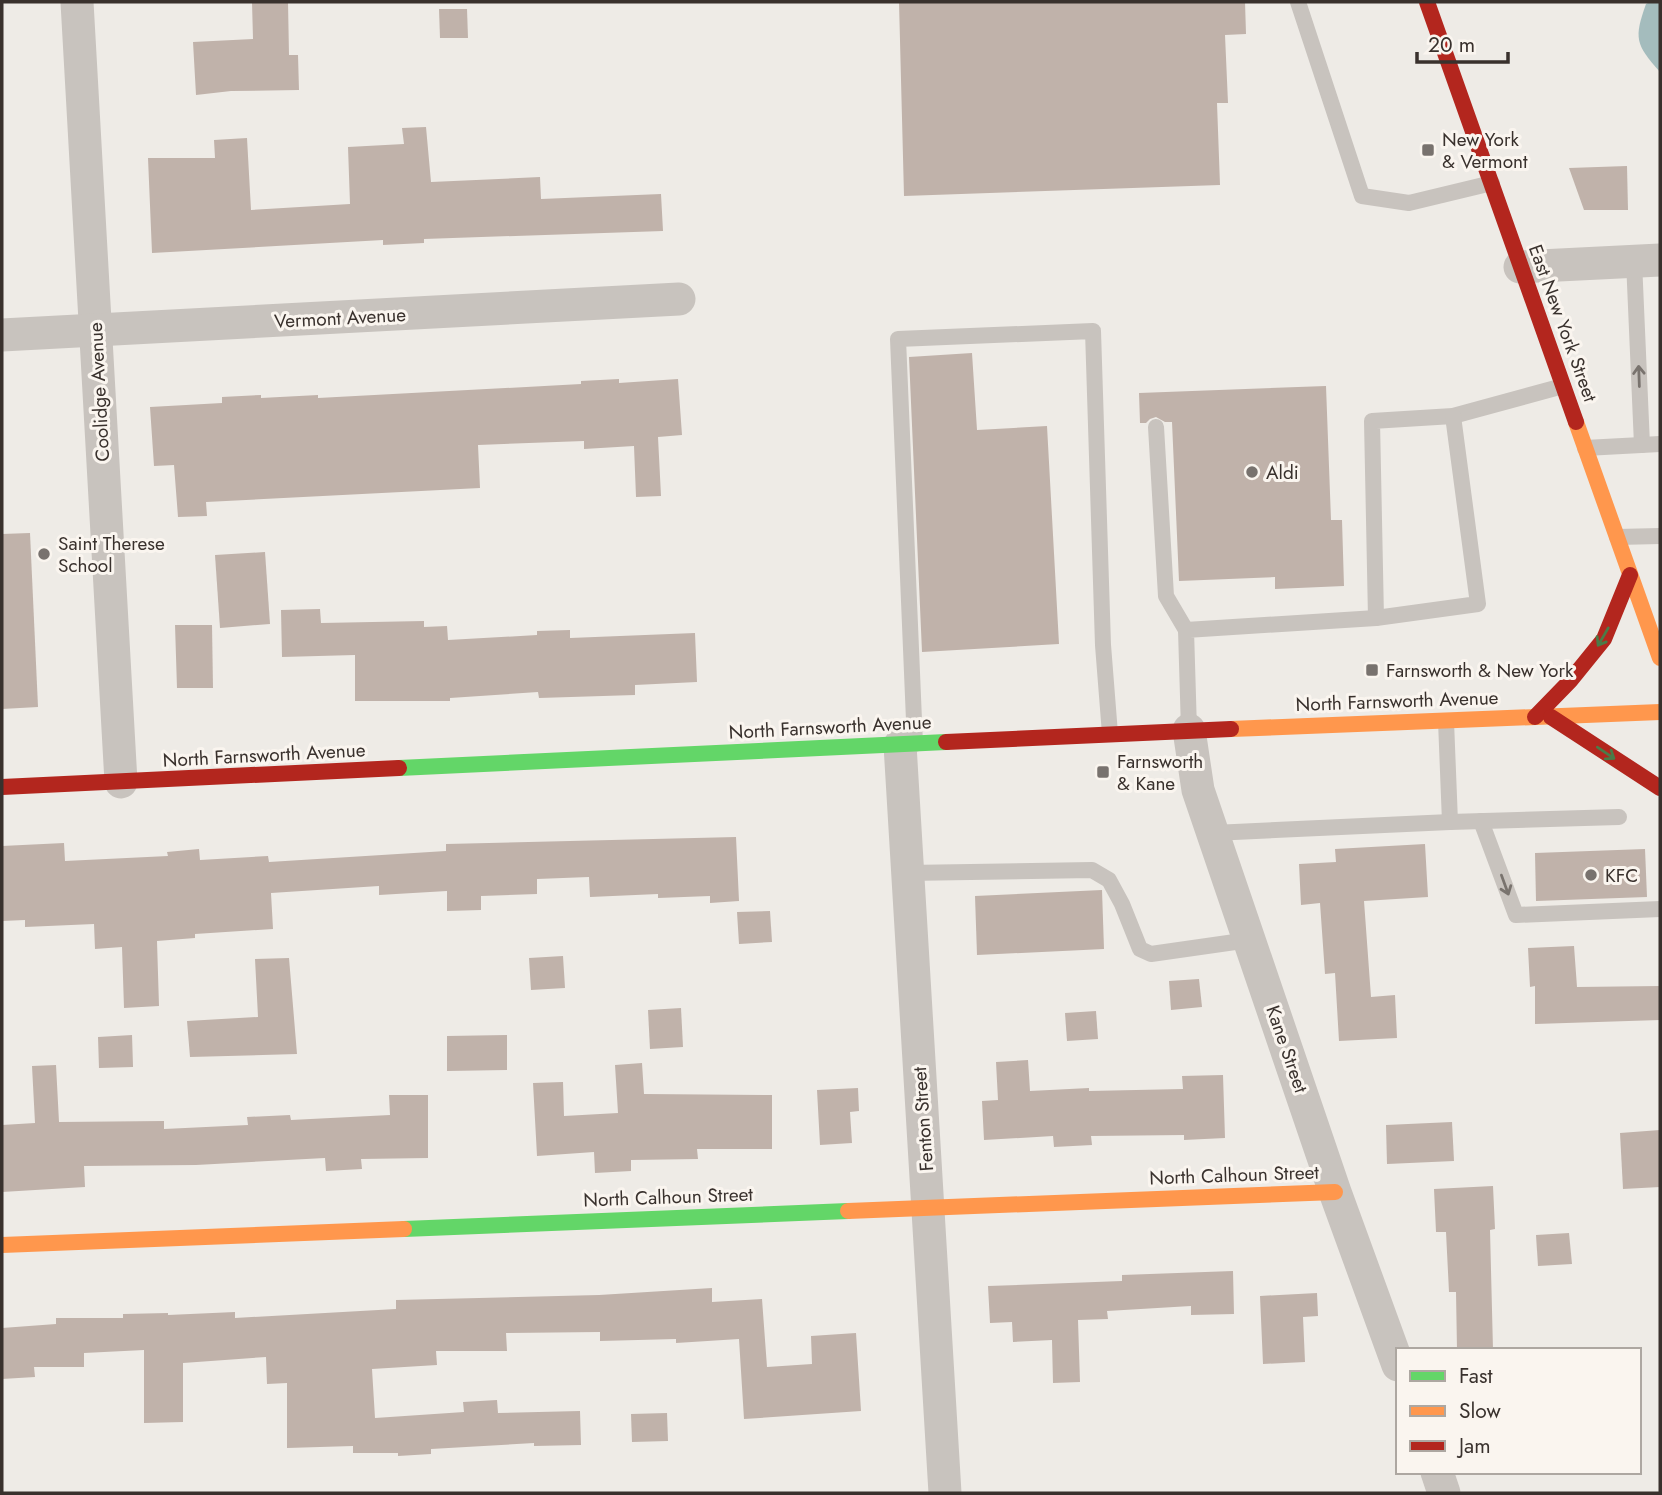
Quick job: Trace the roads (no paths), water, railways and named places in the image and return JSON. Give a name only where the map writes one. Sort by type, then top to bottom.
[{"type":"main road","name":"East New York Street","points":[[1427,2],[1660,658]]},
{"type":"main road","points":[[1630,575],[1604,639],[1543,717],[1660,788]]},
{"type":"main road","name":"North Farnsworth Avenue","points":[[2,787],[1189,730],[1660,712]]},
{"type":"main road","name":"North Calhoun Street","points":[[2,1245],[1335,1192]]},
{"type":"street","name":"Coolidge Avenue","points":[[77,2],[121,782]]},
{"type":"street","points":[[1520,267],[1647,260]]},
{"type":"street","name":"Vermont Avenue","points":[[2,335],[679,299]]},
{"type":"street","name":"Kane Street","points":[[1189,730],[1198,790],[1335,1192],[1396,1359]]},
{"type":"street","name":"Fenton Street","points":[[908,745],[907,873],[945,1493]]},
{"type":"street","points":[[1438,1474],[1444,1493]]},
{"type":"lane","points":[[1298,2],[1362,196],[1409,203],[1492,183]]},
{"type":"lane","points":[[1642,444],[1647,260]]},
{"type":"lane","points":[[908,745],[898,340],[1093,331],[1103,645],[1110,734]]},
{"type":"lane","points":[[1376,618],[1371,421],[1453,416],[1563,386]]},
{"type":"lane","points":[[1186,630],[1376,618],[1478,604],[1453,416]]},
{"type":"lane","points":[[1156,427],[1166,596],[1186,630],[1189,730]]},
{"type":"lane","points":[[1585,448],[1660,444]]},
{"type":"lane","points":[[1617,537],[1660,536]]},
{"type":"lane","points":[[1446,721],[1450,822]]},
{"type":"lane","points":[[1213,833],[1619,817]]},
{"type":"lane","points":[[1481,821],[1516,915],[1660,909]]},
{"type":"lane","points":[[907,873],[1092,870],[1109,880],[1140,949],[1152,954],[1249,940]]},
{"type":"water","points":[[1660,2],[1660,72],[1641,47],[1639,40],[1642,16],[1646,4]]},
{"type":"place","name":"New York & Vermont","points":[[1428,150]]},
{"type":"place","name":"Aldi","points":[[1252,472]]},
{"type":"place","name":"Saint Therese School","points":[[44,554]]},
{"type":"place","name":"Farnsworth & New York","points":[[1372,670]]},
{"type":"place","name":"Farnsworth & Kane","points":[[1103,772]]},
{"type":"place","name":"KFC","points":[[1591,875]]}]
